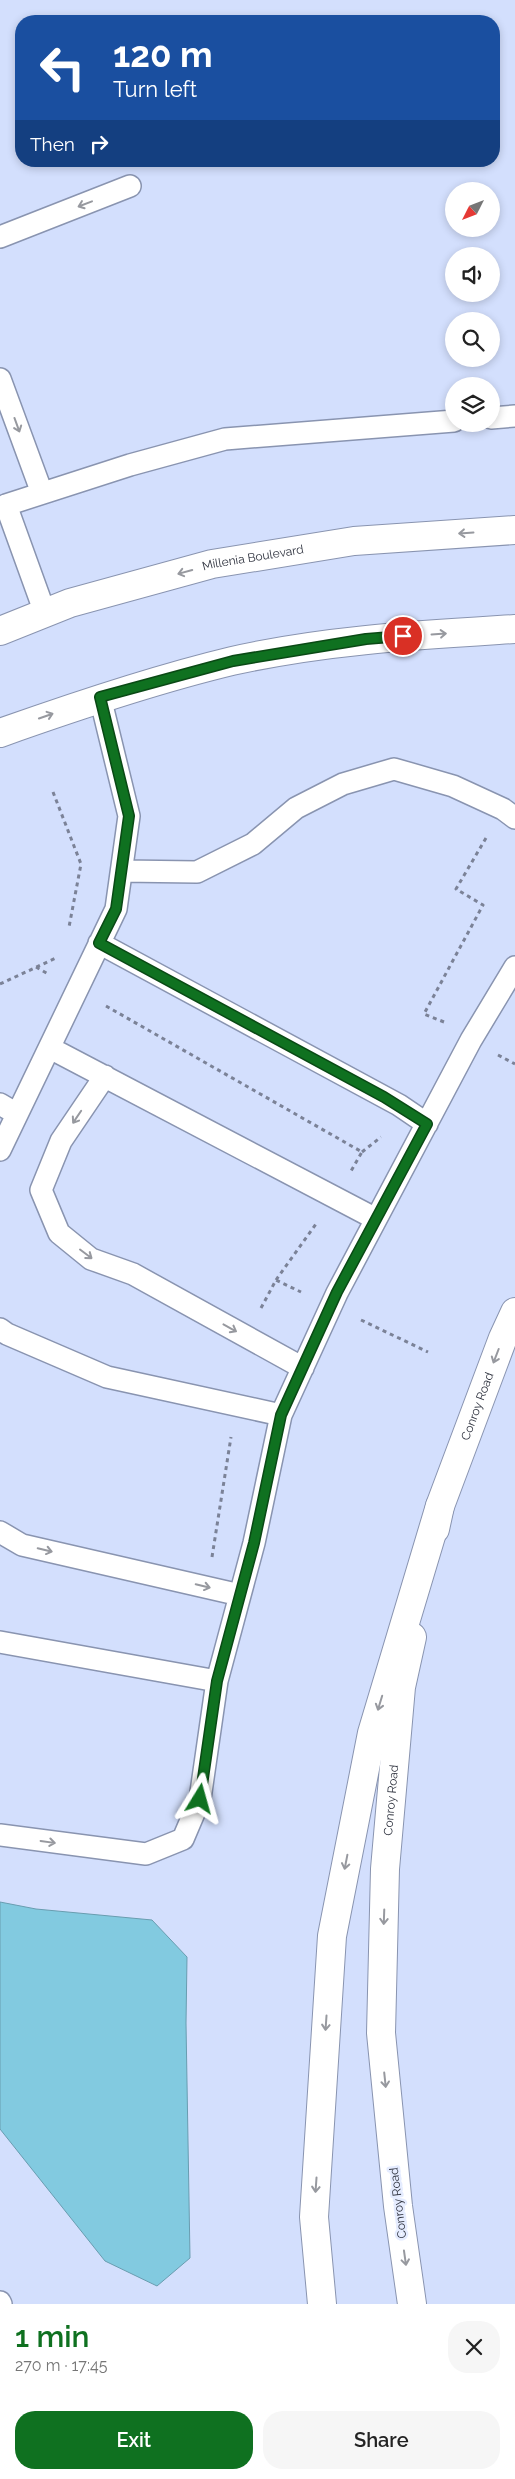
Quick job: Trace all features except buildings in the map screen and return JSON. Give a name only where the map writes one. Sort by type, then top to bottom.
[{"type":"main road","name":"Millenia Boulevard","points":[[0,631],[70,603],[212,564],[354,541],[515,530]]},
{"type":"main road","points":[[0,733],[100,697],[233,661],[356,640],[515,629]]},
{"type":"main road","name":"Conroy Road","points":[[412,2304],[398,2206],[381,2033],[385,1869],[401,1687],[440,1506],[503,1338],[515,1312]]},
{"type":"main road","points":[[322,2304],[314,2217],[332,1936],[372,1733],[440,1506]]},
{"type":"lane","points":[[0,237],[130,186]]},
{"type":"lane","points":[[0,379],[42,493]]},
{"type":"lane","points":[[500,417],[515,416]]},
{"type":"lane","points":[[45,613],[3,506],[130,465],[225,439],[445,422]]},
{"type":"lane","points":[[0,1150],[9,1109],[50,1048],[116,909],[129,816],[100,697]]},
{"type":"lane","points":[[122,871],[197,872],[253,844],[296,808],[343,784],[394,769],[453,786],[509,814]]},
{"type":"lane","points":[[99,943],[390,1100],[427,1124]]},
{"type":"lane","points":[[0,1835],[146,1854],[183,1839],[200,1799],[217,1681],[254,1543],[281,1415],[337,1292],[472,1040],[515,967]]},
{"type":"lane","points":[[50,1048],[376,1219]]},
{"type":"lane","points":[[105,1076],[61,1141],[42,1190],[59,1233],[91,1259],[133,1274],[303,1368]]},
{"type":"lane","points":[[2,1337],[108,1376],[281,1415]]},
{"type":"lane","points":[[0,1532],[22,1545],[240,1595]]},
{"type":"lane","points":[[0,1642],[217,1681]]},
{"type":"path","points":[[52,792],[81,864],[68,931]]},
{"type":"path","points":[[445,1022],[424,1014],[483,904],[456,888],[509,814]]},
{"type":"path","points":[[0,984],[58,956]]},
{"type":"water","points":[[0,1902],[36,1909],[152,1920],[187,1957],[186,2023],[190,2258],[157,2286],[105,2261],[0,2129]]},
{"type":"route","points":[[200,1799],[217,1681],[254,1543],[281,1415],[337,1292],[427,1124],[399,1105],[99,943],[116,909],[129,816],[100,697],[233,661],[366,639],[403,636]]}]
